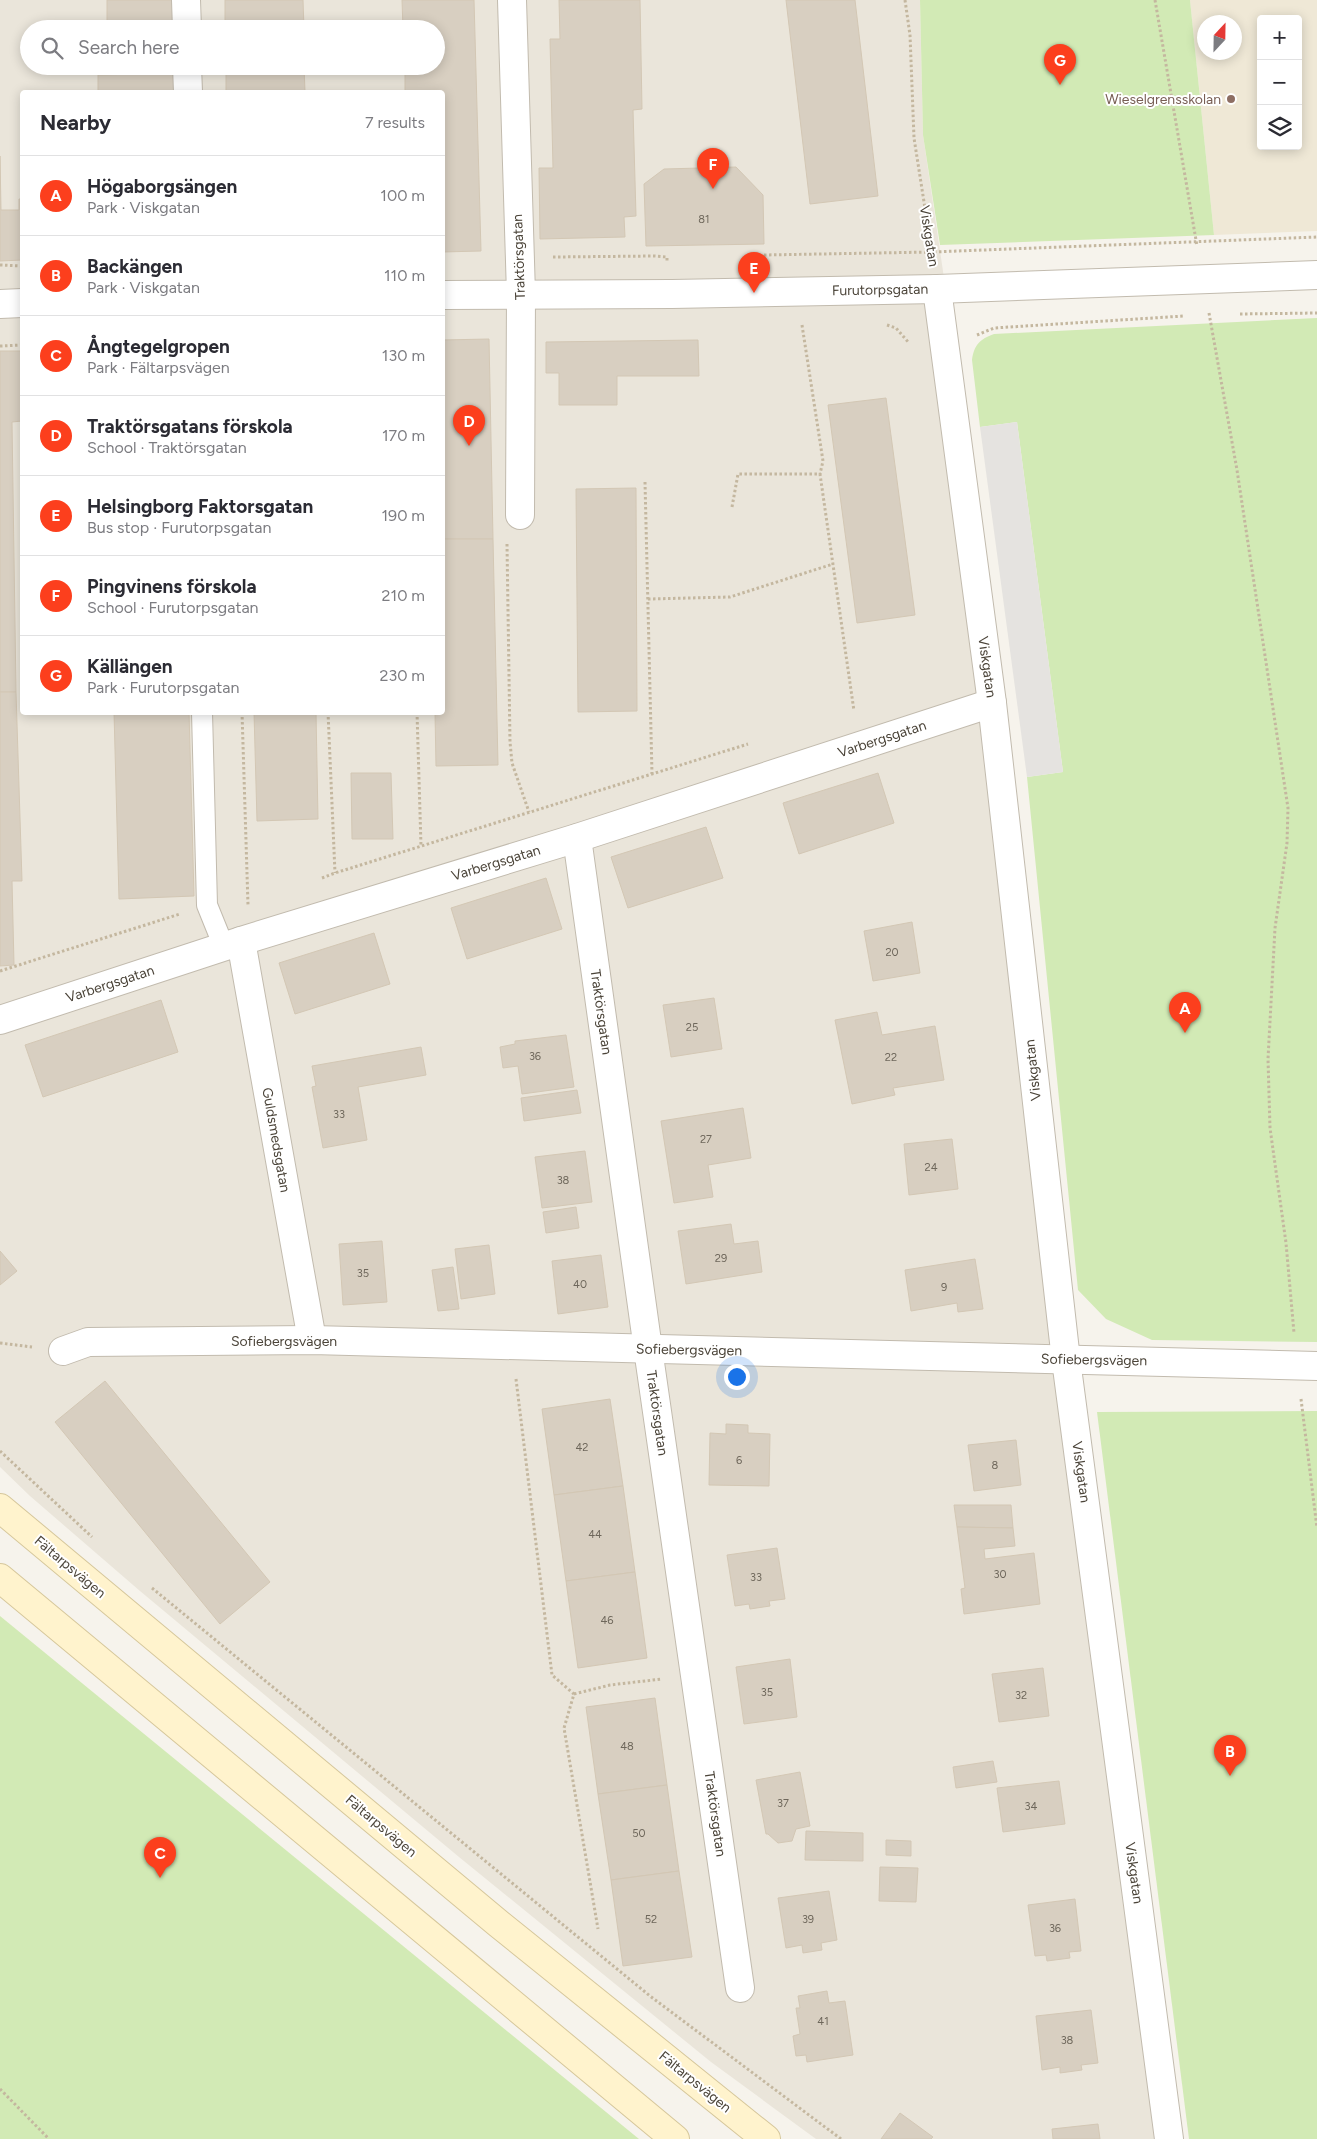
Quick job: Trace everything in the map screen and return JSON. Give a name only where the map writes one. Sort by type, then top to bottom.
[{"type":"main road","name":"Fältarpsvägen","points":[[0,1508],[491,1918],[766,2139]]},
{"type":"main road","points":[[0,1578],[675,2139]]},
{"type":"street","points":[[186,0],[187,20]]},
{"type":"street","name":"Traktörsgatan","points":[[512,0],[521,294],[520,515]]},
{"type":"street","points":[[188,75],[188,90]]},
{"type":"street","name":"Furutorpsgatan","points":[[445,295],[672,294],[937,289],[1317,275]]},
{"type":"street","name":"Viskgatan","points":[[937,289],[992,703],[1066,1360],[1169,2139]]},
{"type":"street","points":[[0,304],[20,303]]},
{"type":"street","name":"Varbergsgatan","points":[[0,1020],[227,937],[577,838],[992,703]]},
{"type":"street","name":"Traktörsgatan","points":[[577,838],[740,1988]]},
{"type":"street","name":"Guldsmedsgatan","points":[[227,937],[312,1340]]},
{"type":"street","name":"Sofiebergsvägen","points":[[63,1352],[88,1342],[312,1340],[1307,1366]]},
{"type":"lane","points":[[202,715],[207,905],[227,937]]},
{"type":"path","name":"Viskgatan","points":[[905,0],[910,35],[914,138],[937,289]]},
{"type":"path","points":[[1155,0],[1237,470],[1288,808],[1287,843],[1275,928],[1268,1059],[1270,1128],[1286,1243],[1307,1366],[1317,1528]]},
{"type":"path","points":[[764,254],[932,252],[1317,238]]},
{"type":"path","points":[[799,254],[800,292]]},
{"type":"path","points":[[0,265],[20,266]]},
{"type":"path","points":[[1239,314],[1317,313]]},
{"type":"path","points":[[1200,315],[1219,315]]},
{"type":"path","points":[[880,323],[896,328],[911,346],[919,361],[965,355],[970,342],[978,334],[994,328],[1190,316]]},
{"type":"path","points":[[792,324],[812,324]]},
{"type":"path","points":[[802,324],[824,461],[820,474],[854,711]]},
{"type":"path","points":[[0,346],[20,346]]},
{"type":"path","points":[[732,507],[738,474],[820,474]]},
{"type":"path","points":[[646,482],[652,774]]},
{"type":"path","points":[[520,515],[505,546],[510,742],[512,763],[529,812]]},
{"type":"path","points":[[648,599],[730,597],[832,564]]},
{"type":"path","points":[[845,714],[863,708]]},
{"type":"path","points":[[227,937],[248,911],[242,715]]},
{"type":"path","points":[[328,715],[336,873]]},
{"type":"path","points":[[417,715],[421,846]]},
{"type":"path","points":[[318,880],[754,742]]},
{"type":"path","points":[[0,971],[207,905]]},
{"type":"path","points":[[512,1346],[552,1675],[574,1694]]},
{"type":"path","points":[[0,1451],[93,1538]]},
{"type":"path","points":[[146,1582],[650,1996],[840,2139]]},
{"type":"path","points":[[574,1694],[610,1685],[695,1674]]},
{"type":"path","points":[[574,1694],[564,1728],[598,1929]]},
{"type":"path","points":[[0,2089],[49,2139]]},
{"type":"shaded area","points":[[0,0],[920,0],[923,135],[944,278],[1161,2139],[816,2139],[711,2062],[459,1857],[140,1591],[30,1496],[0,1467]]},
{"type":"shaded area","name":"Wieselgrensskolan","points":[[1190,0],[1317,0],[1317,231],[1214,235]]},
{"type":"shaded area","points":[[1017,422],[1063,772],[1027,777],[980,427]]},
{"type":"green space","points":[[920,0],[1190,0],[1214,235],[940,245],[923,135]]},
{"type":"green space","points":[[1317,318],[1317,1342],[1152,1340],[1106,1319],[1078,1290],[1027,777],[1063,772],[1017,422],[980,427],[972,360],[974,350],[979,343],[994,334]]},
{"type":"green space","points":[[1317,1411],[1317,2139],[1189,2139],[1097,1412]]},
{"type":"green space","points":[[0,1616],[639,2139],[0,2139]]},
{"type":"building","points":[[107,0],[173,0],[173,20],[107,20]]},
{"type":"building","points":[[225,0],[303,0],[304,20],[225,20]]},
{"type":"building","points":[[402,0],[474,0],[481,251],[445,252],[445,90],[405,90],[405,75],[445,75],[445,20],[403,20]]},
{"type":"building","points":[[559,0],[640,0],[642,109],[633,110],[636,216],[624,217],[625,237],[540,239],[539,168],[553,168],[550,39],[560,39]]},
{"type":"building","points":[[786,0],[855,0],[878,196],[810,204]]},
{"type":"building","points":[[98,75],[174,75],[175,90],[98,90]]},
{"type":"building","points":[[226,75],[304,75],[305,90],[226,90]]},
{"type":"building","points":[[0,156],[1,210],[19,210],[20,199],[20,260],[0,261]]},
{"type":"building","points":[[736,167],[763,195],[764,244],[646,246],[644,184],[664,169]]},
{"type":"building","points":[[489,339],[493,539],[445,539],[445,340]]},
{"type":"building","points":[[698,340],[699,376],[617,376],[617,405],[559,405],[559,373],[546,373],[546,342]]},
{"type":"building","points":[[0,351],[20,351],[20,421],[12,422],[16,692],[0,692]]},
{"type":"building","points":[[886,398],[915,615],[857,623],[828,405]]},
{"type":"building","points":[[636,488],[637,711],[578,712],[576,489]]},
{"type":"building","points":[[445,539],[493,539],[498,765],[436,766],[435,715],[445,715]]},
{"type":"building","points":[[0,692],[16,692],[22,881],[12,881],[14,965],[0,966]]},
{"type":"building","points":[[114,715],[189,715],[194,896],[119,899]]},
{"type":"building","points":[[254,715],[316,715],[318,819],[257,821]]},
{"type":"building","points":[[351,773],[391,773],[393,839],[352,839]]},
{"type":"building","points":[[878,773],[894,823],[799,854],[783,803]]},
{"type":"building","points":[[706,827],[723,878],[628,908],[611,857]]},
{"type":"building","points":[[546,878],[562,929],[467,959],[451,908]]},
{"type":"building","points":[[912,922],[920,973],[873,981],[864,931]]},
{"type":"building","points":[[374,933],[390,984],[295,1014],[279,963]]},
{"type":"building","points":[[714,998],[722,1049],[671,1057],[663,1005]]},
{"type":"building","points":[[161,1000],[178,1052],[43,1097],[25,1045]]},
{"type":"building","points":[[877,1012],[882,1035],[935,1026],[944,1080],[893,1088],[895,1095],[852,1104],[835,1020]]},
{"type":"building","points":[[566,1035],[574,1087],[522,1094],[518,1066],[503,1068],[500,1047],[515,1044],[515,1041]]},
{"type":"building","points":[[421,1047],[426,1075],[358,1087],[367,1140],[323,1148],[312,1087],[316,1086],[312,1066]]},
{"type":"building","points":[[577,1090],[581,1113],[524,1121],[521,1098]]},
{"type":"building","points":[[743,1108],[751,1158],[708,1165],[713,1197],[674,1203],[661,1121]]},
{"type":"building","points":[[952,1139],[958,1189],[909,1195],[904,1144]]},
{"type":"building","points":[[585,1151],[592,1202],[542,1208],[535,1157]]},
{"type":"building","points":[[576,1207],[579,1228],[546,1233],[543,1212]]},
{"type":"building","points":[[731,1224],[734,1244],[758,1241],[762,1272],[686,1284],[678,1231]]},
{"type":"building","points":[[382,1241],[387,1302],[343,1305],[339,1244]]},
{"type":"building","points":[[489,1245],[495,1294],[461,1299],[455,1249]]},
{"type":"building","points":[[0,1251],[17,1271],[0,1285]]},
{"type":"building","points":[[601,1255],[608,1307],[558,1314],[552,1261]]},
{"type":"building","points":[[975,1259],[983,1309],[958,1312],[957,1303],[911,1311],[905,1270]]},
{"type":"building","points":[[453,1267],[459,1309],[438,1311],[432,1270]]},
{"type":"building","points":[[105,1381],[270,1582],[220,1624],[55,1422]]},
{"type":"building","points":[[610,1399],[623,1486],[554,1495],[542,1409]]},
{"type":"building","points":[[726,1424],[748,1425],[748,1433],[770,1434],[769,1486],[709,1485],[710,1433],[726,1434]]},
{"type":"building","points":[[1016,1440],[1021,1485],[974,1491],[968,1445]]},
{"type":"building","points":[[623,1486],[635,1572],[566,1581],[554,1495]]},
{"type":"building","points":[[954,1505],[1011,1505],[1013,1528],[957,1527]]},
{"type":"building","points":[[957,1527],[1013,1528],[1015,1546],[984,1549],[985,1559],[1034,1553],[1040,1604],[964,1614],[961,1589],[965,1588]]},
{"type":"building","points":[[777,1548],[785,1599],[769,1601],[770,1606],[750,1609],[749,1604],[735,1606],[727,1555]]},
{"type":"building","points":[[635,1572],[647,1658],[578,1668],[566,1581]]},
{"type":"building","points":[[790,1659],[797,1717],[744,1724],[736,1667]]},
{"type":"building","points":[[1043,1668],[1049,1716],[999,1722],[992,1674]]},
{"type":"building","points":[[655,1698],[667,1785],[598,1794],[586,1707]]},
{"type":"building","points":[[993,1761],[997,1782],[956,1788],[953,1767]]},
{"type":"building","points":[[800,1772],[810,1826],[796,1829],[792,1841],[778,1843],[766,1834],[756,1780]]},
{"type":"building","points":[[1059,1781],[1065,1824],[1003,1832],[997,1788]]},
{"type":"building","points":[[667,1785],[679,1871],[611,1880],[598,1794]]},
{"type":"building","points":[[806,1831],[863,1833],[863,1861],[805,1860]]},
{"type":"building","points":[[886,1840],[911,1841],[911,1856],[886,1855]]},
{"type":"building","points":[[880,1867],[918,1868],[916,1902],[879,1901]]},
{"type":"building","points":[[679,1871],[692,1957],[623,1966],[611,1880]]},
{"type":"building","points":[[829,1891],[837,1940],[821,1943],[822,1950],[803,1953],[802,1945],[786,1948],[778,1898]]},
{"type":"building","points":[[1075,1899],[1081,1951],[1069,1952],[1070,1958],[1047,1961],[1046,1955],[1035,1956],[1028,1905]]},
{"type":"building","points":[[827,1991],[829,2003],[845,2001],[853,2055],[807,2062],[806,2055],[796,2056],[793,2036],[800,2034],[796,2008],[800,2008],[798,1996]]},
{"type":"building","points":[[1091,2010],[1098,2063],[1081,2065],[1082,2070],[1060,2073],[1060,2067],[1042,2070],[1036,2016]]},
{"type":"building","points":[[900,2113],[933,2137],[931,2139],[881,2139]]},
{"type":"building","points":[[1098,2124],[1100,2139],[1053,2139],[1052,2129]]},
{"type":"place","name":"Källängen","points":[[1060,85]]},
{"type":"place","name":"Wieselgrensskolan","points":[[1231,99]]},
{"type":"place","name":"Pingvinens förskola","points":[[713,189]]},
{"type":"place","name":"Helsingborg Faktorsgatan","points":[[754,293]]},
{"type":"place","name":"Traktörsgatans förskola","points":[[469,446]]},
{"type":"place","name":"Högaborgsängen","points":[[1185,1033]]},
{"type":"place","name":"Backängen","points":[[1230,1776]]},
{"type":"place","name":"Ångtegelgropen","points":[[160,1878]]}]
